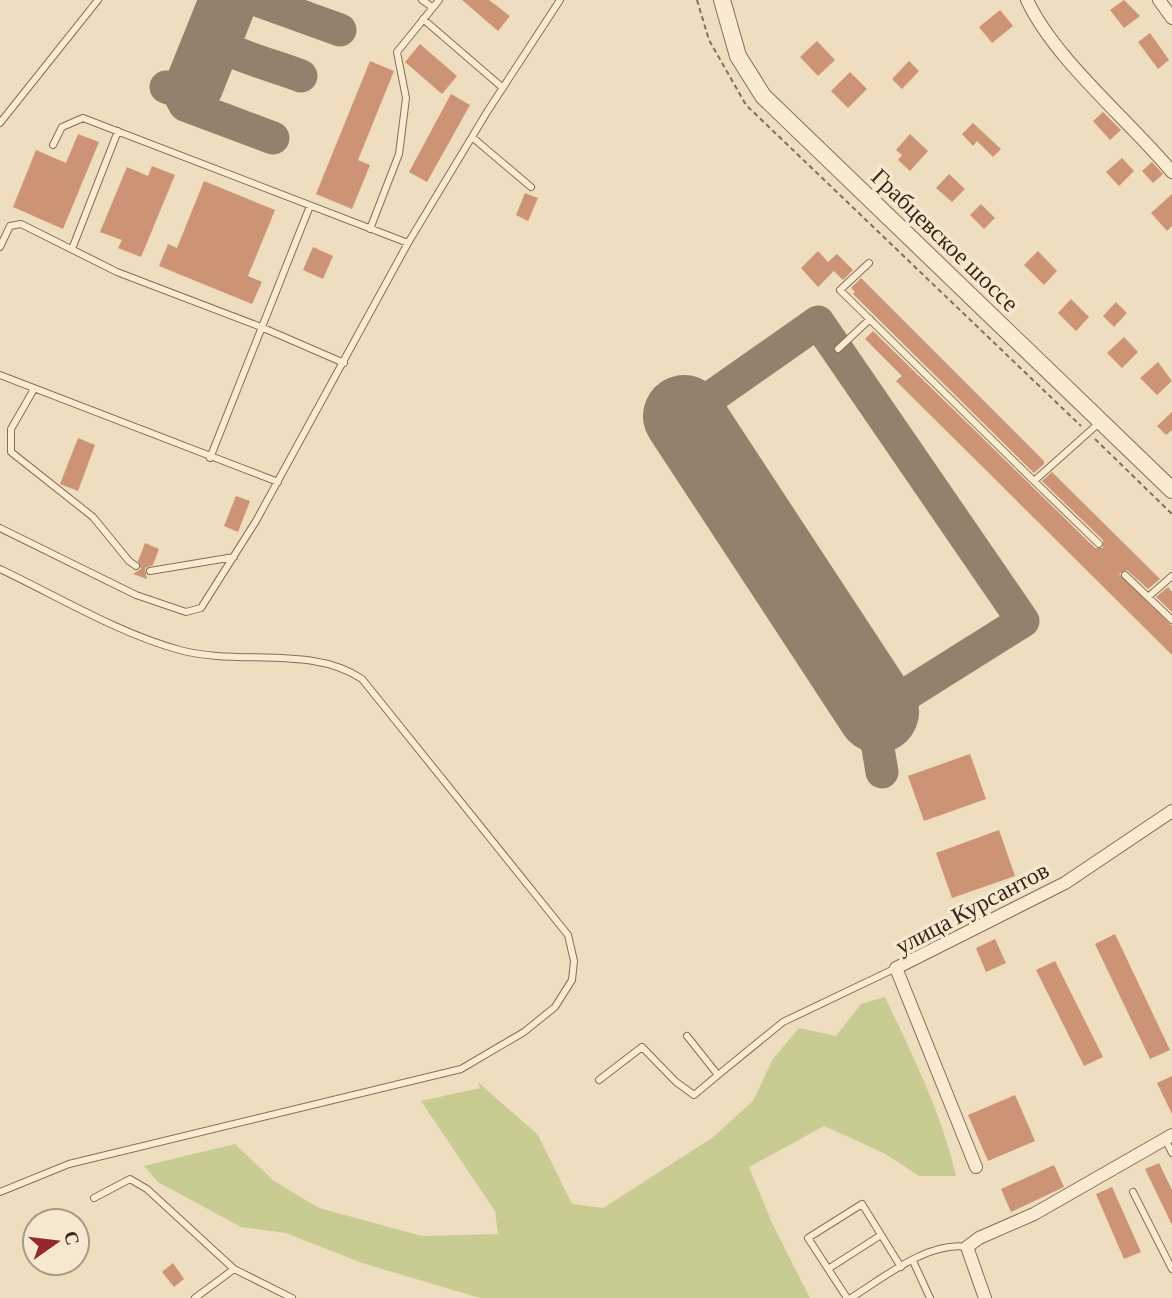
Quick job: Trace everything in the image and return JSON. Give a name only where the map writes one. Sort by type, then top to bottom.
[{"type":"street","name":"Грабцевское шоссе","points":[[722,0],[738,55],[763,96],[1172,490]]},
{"type":"street","points":[[1027,0],[1035,15],[1069,59],[1172,172]]},
{"type":"street","points":[[1158,0],[1172,18]]},
{"type":"street","name":"улица Курсантов","points":[[976,1167],[897,968],[1065,883],[1172,811]]},
{"type":"street","points":[[985,1298],[967,1247],[979,1238],[1034,1214],[1170,1143]]},
{"type":"lane","points":[[0,123],[98,0]]},
{"type":"lane","points":[[422,0],[432,7]]},
{"type":"lane","points":[[370,229],[399,154],[406,98],[397,52],[439,0]]},
{"type":"lane","points":[[0,528],[136,595],[186,612],[201,608],[278,482],[408,243],[560,0]]},
{"type":"lane","points":[[423,19],[503,88]]},
{"type":"lane","points":[[53,145],[62,127],[77,118],[118,131],[408,243]]},
{"type":"lane","points":[[72,249],[118,131]]},
{"type":"lane","points":[[472,137],[531,187]]},
{"type":"lane","points":[[210,458],[310,206]]},
{"type":"lane","points":[[0,247],[10,226],[22,224],[117,272],[261,327],[344,363]]},
{"type":"lane","points":[[869,263],[840,289],[1099,544]]},
{"type":"lane","points":[[838,349],[870,318]]},
{"type":"lane","points":[[0,374],[210,458],[278,482]]},
{"type":"lane","points":[[34,389],[11,429],[11,452],[93,517],[129,561],[136,565]]},
{"type":"lane","points":[[1034,481],[1101,422]]},
{"type":"lane","points":[[150,570],[234,557]]},
{"type":"lane","points":[[0,569],[135,634],[176,649],[230,659],[325,662],[348,669],[362,679],[568,935],[574,961],[572,980],[555,1007],[524,1032],[461,1069],[69,1164],[0,1192]]},
{"type":"lane","points":[[1125,575],[1172,620]]},
{"type":"lane","points":[[1148,597],[1172,576]]},
{"type":"lane","points":[[599,1080],[642,1048],[676,1082],[694,1095],[783,1022],[897,968]]},
{"type":"lane","points":[[687,1036],[719,1075]]},
{"type":"lane","points":[[94,1198],[130,1179],[147,1189],[234,1269],[292,1298]]},
{"type":"lane","points":[[1133,1192],[1172,1269]]},
{"type":"lane","points":[[901,1267],[862,1204],[808,1238],[849,1298],[913,1261],[953,1245],[967,1247]]},
{"type":"lane","points":[[828,1269],[881,1235]]},
{"type":"lane","points":[[913,1261],[930,1298]]},
{"type":"lane","points":[[195,1298],[234,1269]]},
{"type":"green space","points":[[885,997],[935,1107],[956,1176],[919,1176],[884,1153],[824,1126],[749,1167],[772,1223],[810,1298],[480,1298],[362,1263],[286,1233],[241,1227],[158,1182],[144,1166],[235,1144],[274,1181],[319,1208],[422,1236],[498,1234],[495,1211],[421,1101],[480,1088],[478,1082],[538,1135],[572,1204],[603,1208],[712,1138],[753,1101],[773,1059],[799,1028],[836,1036],[861,1004]]},
{"type":"building","points":[[462,0],[489,0],[510,16],[498,31]]},
{"type":"building","points":[[1124,0],[1140,16],[1124,28],[1110,10]]},
{"type":"building","points":[[1000,10],[1013,26],[992,43],[979,27]]},
{"type":"building","points":[[1150,33],[1169,60],[1158,69],[1138,42]]},
{"type":"building","points":[[817,41],[835,60],[818,76],[800,57]]},
{"type":"building","points":[[420,44],[457,76],[442,94],[405,62]]},
{"type":"building","points":[[370,61],[394,71],[358,160],[370,165],[352,209],[316,194]]},
{"type":"building","points":[[909,61],[919,71],[902,89],[892,79]]},
{"type":"building","points":[[850,72],[867,89],[848,108],[831,91]]},
{"type":"building","points":[[451,94],[470,105],[427,182],[409,172]]},
{"type":"building","points":[[1103,112],[1121,130],[1110,140],[1093,121]]},
{"type":"building","points":[[973,123],[1001,149],[993,157],[977,141],[973,146],[962,134]]},
{"type":"building","points":[[78,134],[99,142],[63,229],[13,207],[36,150],[66,163]]},
{"type":"building","points":[[910,134],[928,151],[910,171],[898,160],[902,155],[896,150]]},
{"type":"building","points":[[1122,158],[1134,171],[1119,186],[1106,172]]},
{"type":"building","points":[[1152,162],[1163,174],[1153,183],[1142,171]]},
{"type":"building","points":[[152,166],[175,175],[141,257],[118,248],[122,240],[100,232],[127,167],[148,176]]},
{"type":"building","points":[[949,174],[965,189],[952,202],[936,188]]},
{"type":"building","points":[[204,181],[275,210],[248,276],[262,282],[252,304],[159,266],[168,244],[177,248]]},
{"type":"building","points":[[525,193],[538,198],[528,221],[516,215]]},
{"type":"building","points":[[1172,194],[1172,226],[1167,231],[1151,213]]},
{"type":"building","points":[[981,204],[995,218],[984,229],[970,215]]},
{"type":"building","points":[[313,247],[333,256],[323,279],[303,270]]},
{"type":"building","points":[[818,251],[828,262],[837,254],[853,270],[843,280],[834,271],[818,287],[801,268]]},
{"type":"building","points":[[1038,251],[1057,271],[1044,285],[1024,265]]},
{"type":"building","points":[[861,278],[1044,461],[1044,464],[1034,473],[853,294],[855,292],[851,288]]},
{"type":"building","points":[[1071,299],[1089,317],[1076,331],[1058,313]]},
{"type":"building","points":[[1116,302],[1127,313],[1114,327],[1103,316]]},
{"type":"building","points":[[873,331],[1095,548],[1103,548],[1103,540],[1042,481],[1052,472],[1160,579],[1148,589],[1127,570],[1119,574],[1172,626],[1172,655],[896,381],[902,376],[865,339]]},
{"type":"building","points":[[1124,337],[1138,352],[1122,368],[1107,353]]},
{"type":"building","points":[[1158,362],[1172,381],[1157,395],[1140,378]]},
{"type":"building","points":[[1172,412],[1172,430],[1166,435],[1157,426]]},
{"type":"building","points":[[78,438],[95,445],[78,491],[60,484]]},
{"type":"building","points":[[236,496],[250,501],[238,532],[224,526]]},
{"type":"building","points":[[145,543],[159,549],[153,565],[145,568],[147,579],[133,574],[141,569],[138,561]]},
{"type":"building","points":[[1168,587],[1172,592],[1172,612],[1156,597]]},
{"type":"building","points":[[970,754],[986,799],[924,821],[908,776]]},
{"type":"building","points":[[999,830],[1015,876],[952,898],[936,853]]},
{"type":"building","points":[[1115,934],[1170,1050],[1150,1059],[1095,944]]},
{"type":"building","points":[[995,939],[1006,963],[986,972],[976,948]]},
{"type":"building","points":[[1055,961],[1103,1057],[1084,1066],[1036,970]]},
{"type":"building","points":[[1172,1076],[1172,1114],[1157,1083]]},
{"type":"building","points":[[1015,1095],[1035,1141],[988,1161],[968,1115]]},
{"type":"building","points":[[1159,1163],[1172,1190],[1172,1225],[1145,1169]]},
{"type":"building","points":[[1054,1165],[1064,1187],[1011,1212],[1001,1189]]},
{"type":"building","points":[[1112,1187],[1141,1252],[1124,1259],[1096,1194]]},
{"type":"building","points":[[173,1263],[184,1279],[174,1287],[162,1272]]},
{"type":"taxiway","points":[[215,0],[178,92],[185,105],[273,138]]},
{"type":"taxiway","points":[[166,87],[193,96],[206,90],[242,0]]},
{"type":"taxiway","points":[[257,0],[340,30]]},
{"type":"taxiway","points":[[207,36],[213,42],[236,53],[301,76]]},
{"type":"taxiway","points":[[684,416],[818,322],[1023,621],[878,712],[875,730],[882,772]]},
{"type":"runway","points":[[684,416],[878,712]]}]
